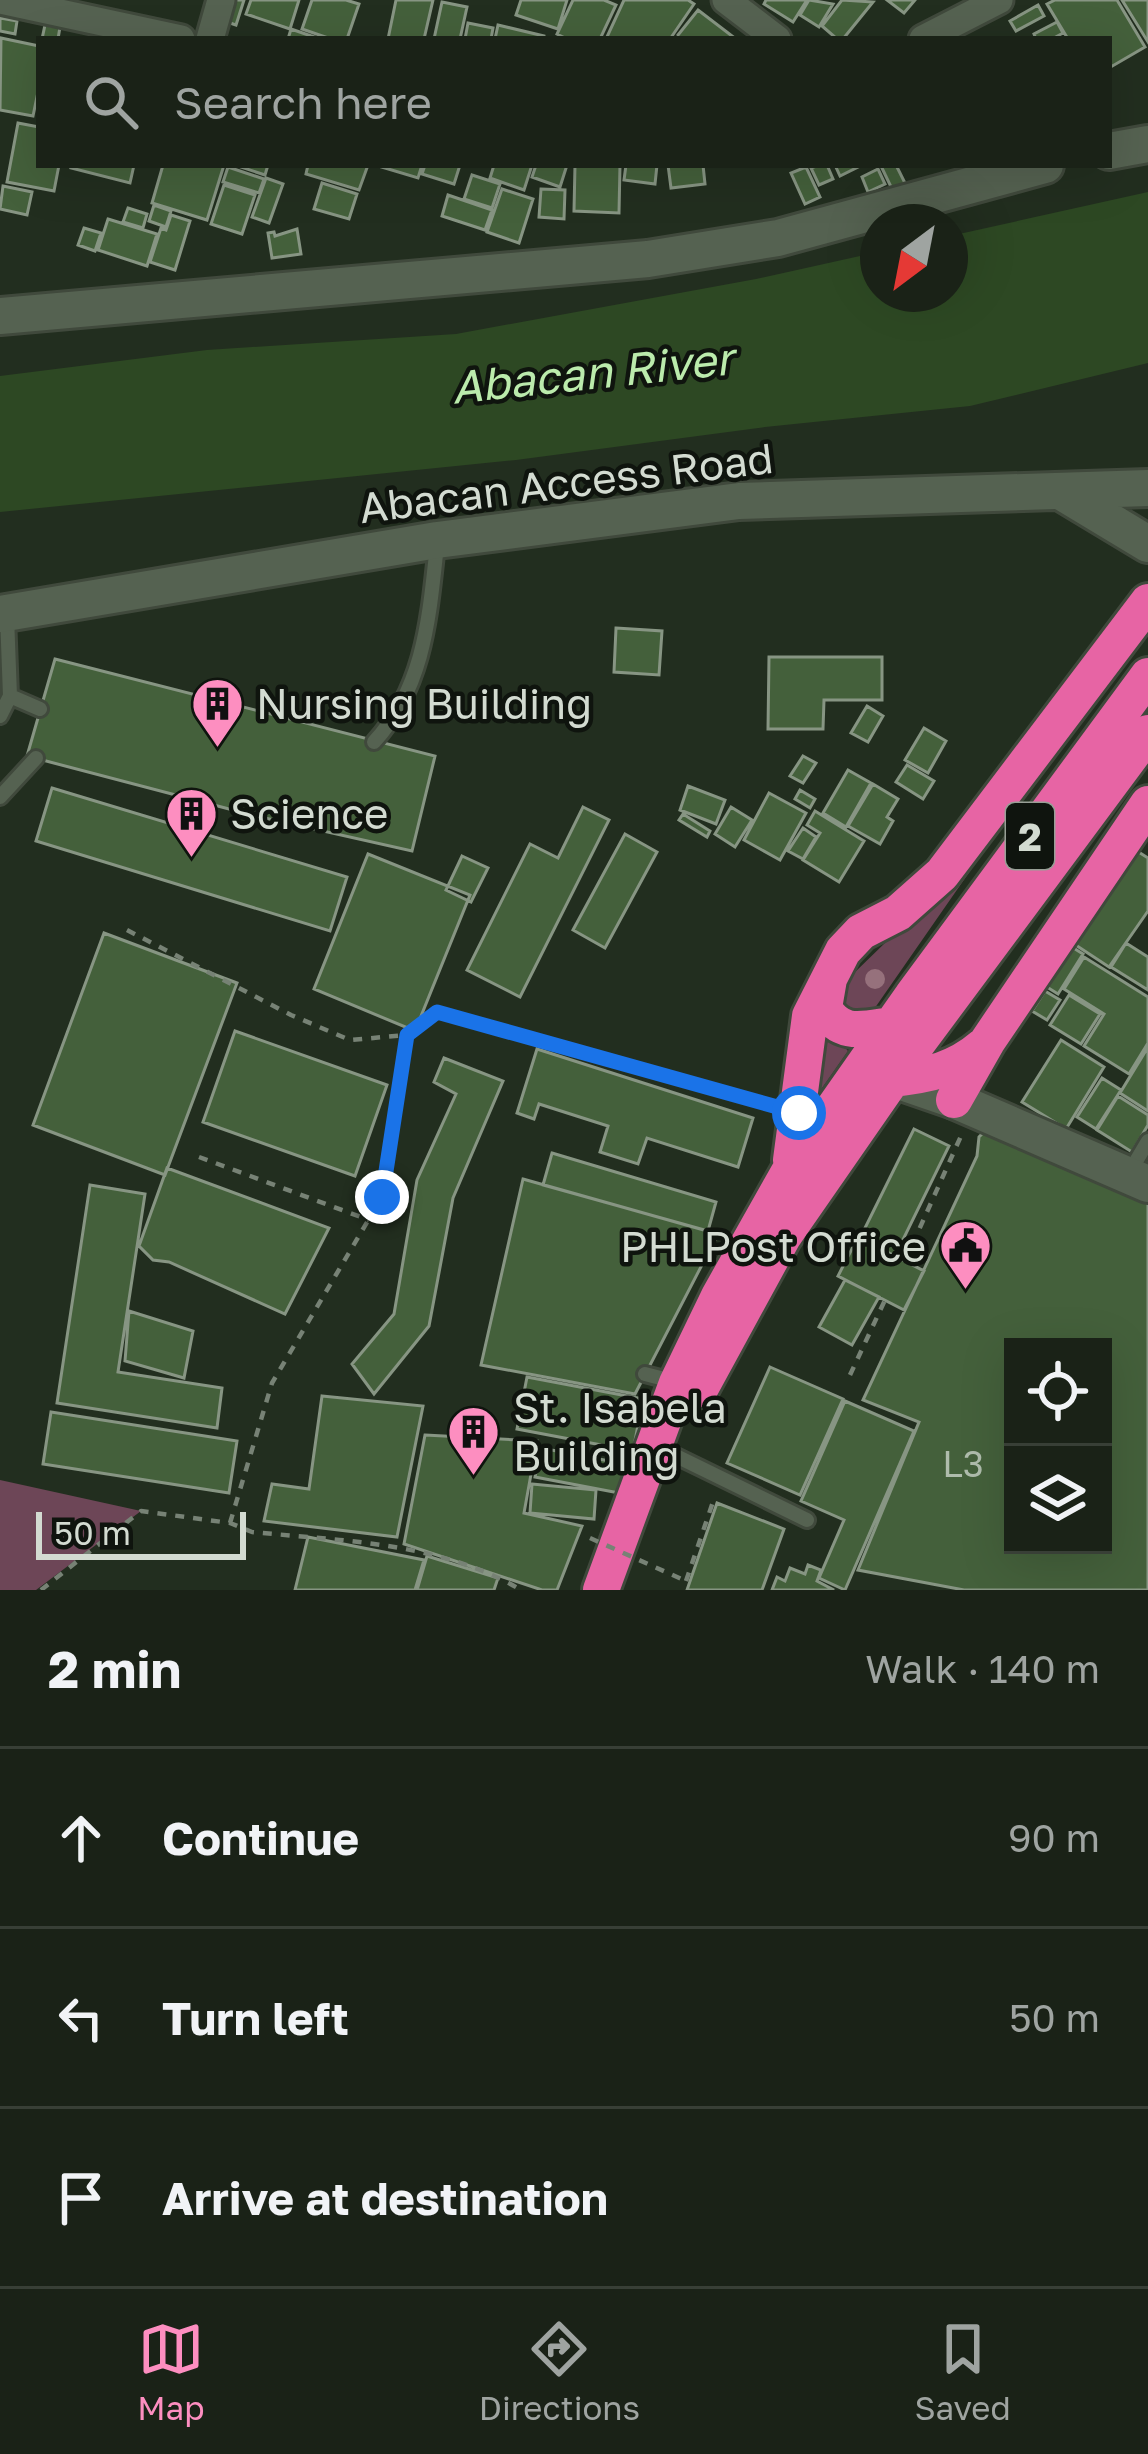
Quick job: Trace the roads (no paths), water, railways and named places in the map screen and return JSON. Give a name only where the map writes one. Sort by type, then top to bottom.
[{"type":"highway","points":[[790,1170],[810,1016],[832,970],[852,940],[898,913],[942,874],[1148,602]]},
{"type":"highway","name":"2","points":[[627,1590],[700,1391],[783,1237],[893,1079],[914,1011],[1148,676]]},
{"type":"highway","name":"2","points":[[601,1590],[661,1378],[719,1296],[790,1170],[914,1011],[1148,733]]},
{"type":"highway","points":[[963,1104],[987,1042],[1148,804]]},
{"type":"highway","points":[[832,970],[824,1008],[836,1024],[856,1031],[914,1011]]},
{"type":"highway","points":[[893,1079],[935,1074],[966,1060],[987,1042]]},
{"type":"street","points":[[0,0],[167,36]]},
{"type":"street","points":[[211,36],[221,0]]},
{"type":"street","points":[[726,0],[773,36]]},
{"type":"street","points":[[929,36],[999,0]]},
{"type":"street","points":[[1112,150],[1148,144]]},
{"type":"street","points":[[0,316],[648,259],[778,238],[1034,168]]},
{"type":"street","name":"Abacan Access Road","points":[[3,614],[437,540],[739,501],[1148,488]]},
{"type":"street","points":[[1060,491],[1148,544]]},
{"type":"street","points":[[893,1079],[1138,1180]]},
{"type":"lane","points":[[374,742],[398,716],[428,636],[437,540]]},
{"type":"lane","points":[[0,716],[10,696],[3,614]]},
{"type":"lane","points":[[10,696],[40,710]]},
{"type":"lane","points":[[0,796],[36,758]]},
{"type":"lane","points":[[1138,1180],[1148,1142]]},
{"type":"lane","points":[[674,1455],[807,1520]]},
{"type":"water","name":"Abacan River","points":[[1148,192],[1148,363],[970,406],[516,460],[0,512],[0,376],[207,350],[456,334],[860,256],[860,312],[968,312],[968,232]]},
{"type":"place","name":"Nursing Building","points":[[217,749]]},
{"type":"place","name":"Science","points":[[191,859]]},
{"type":"place","name":"PHLPost Office","points":[[965,1292]]},
{"type":"place","name":"St. Isabela Building","points":[[474,1477]]}]
